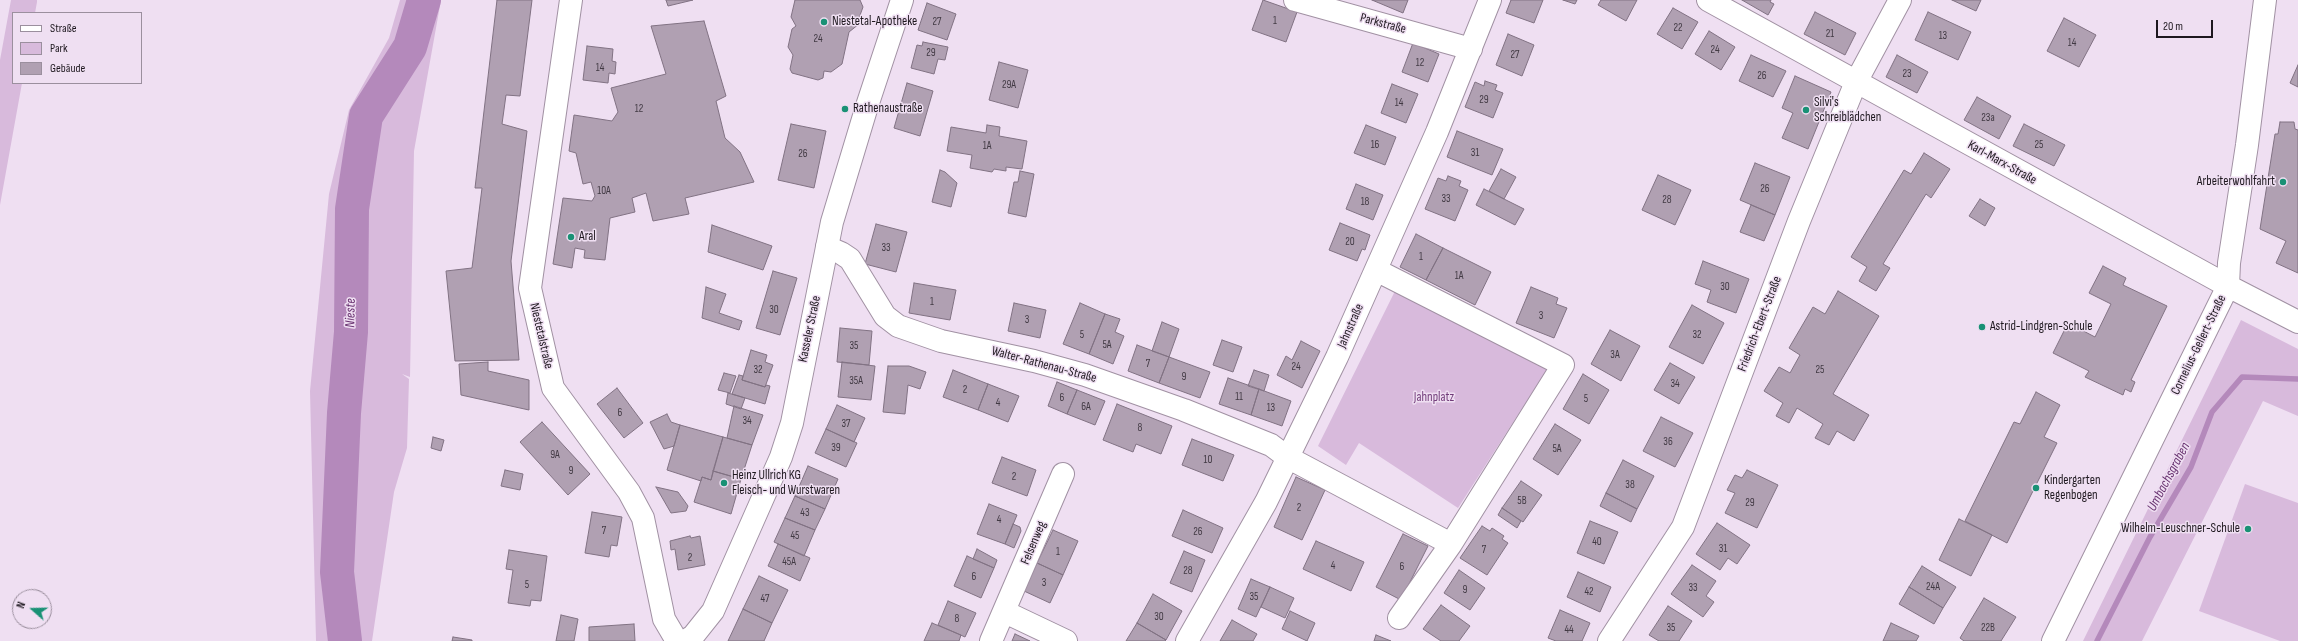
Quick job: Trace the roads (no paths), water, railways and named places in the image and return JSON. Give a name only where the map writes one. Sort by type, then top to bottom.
[{"type":"street","name":"Niestetalstraße","points":[[571,0],[530,288],[553,388],[629,492],[643,518],[664,619],[677,641]]},
{"type":"street","name":"Kasseler Straße","points":[[685,641],[693,636],[712,611],[781,456],[792,424],[832,222],[867,106],[902,0]]},
{"type":"street","name":"Parkstraße","points":[[1295,0],[1471,49]]},
{"type":"street","name":"Jahnstraße","points":[[1187,641],[1266,502],[1337,357],[1437,132],[1490,0]]},
{"type":"street","name":"Karl-Marx-Straße","points":[[1708,0],[2228,286],[2298,322]]},
{"type":"street","name":"Friedrich-Ebert-Straße","points":[[1609,641],[1683,526],[1797,228],[1856,82],[1900,0]]},
{"type":"street","name":"Cornelius-Gellert-Straße","points":[[2053,641],[2228,286],[2229,263],[2247,145],[2265,0]]},
{"type":"street","name":"Walter-Rathenau-Straße","points":[[827,247],[841,252],[850,259],[885,316],[898,326],[941,341],[1034,361],[1085,375],[1206,419],[1271,445],[1287,457]]},
{"type":"street","points":[[1376,270],[1563,365],[1451,544],[1399,618]]},
{"type":"street","points":[[1287,457],[1451,544]]},
{"type":"street","name":"Felsenweg","points":[[991,641],[1005,612],[1063,474]]},
{"type":"street","points":[[1005,612],[1066,641]]},
{"type":"waterway","name":"Nieste","points":[[345,641],[337,572],[344,413],[351,332],[352,209],[366,116],[410,47],[424,0]]},
{"type":"waterway","name":"Umbachsgraben","points":[[2097,641],[2150,537],[2191,467],[2212,412],[2242,377],[2298,379]]},
{"type":"place","name":"Niestetal-Apotheke","points":[[824,22]]},
{"type":"place","name":"Rathenaustraße","points":[[845,109]]},
{"type":"place","name":"Silvi's Schreiblädchen","points":[[1806,110]]},
{"type":"place","name":"Arbeiterwohlfahrt","points":[[2283,182]]},
{"type":"place","name":"Aral","points":[[571,237]]},
{"type":"place","name":"Astrid-Lindgren-Schule","points":[[1982,327]]},
{"type":"place","name":"Heinz Ullrich KG Fleisch- und Wurstwaren","points":[[724,483]]},
{"type":"place","name":"Kindergarten Regenbogen","points":[[2036,488]]},
{"type":"place","name":"Wilhelm-Leuschner-Schule","points":[[2248,529]]},
{"type":"park label","name":"Jahnplatz","points":[[1434,398]]}]
